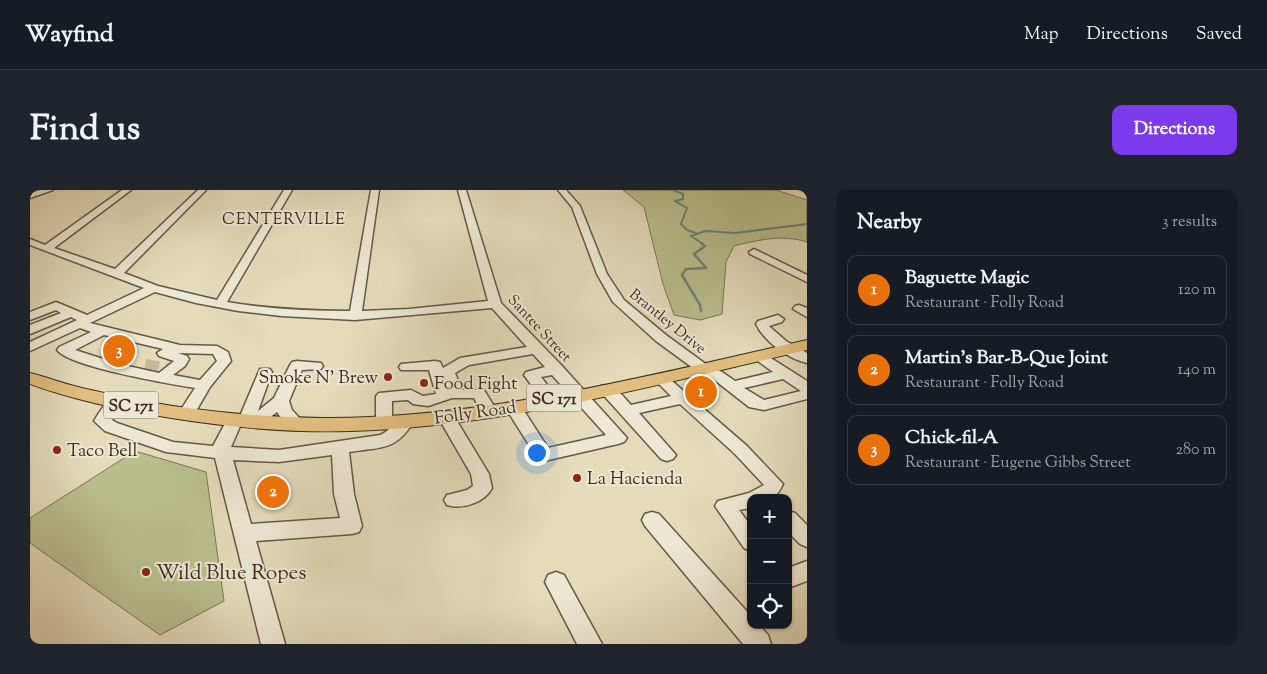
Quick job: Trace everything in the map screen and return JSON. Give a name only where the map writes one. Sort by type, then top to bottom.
[{"type":"main road","name":"Folly Road","points":[[30,378],[70,393],[186,414],[296,423],[384,422],[406,421],[435,412],[489,411],[580,395],[798,347]]},
{"type":"street","points":[[30,196],[49,190]]},
{"type":"street","points":[[47,248],[127,190]]},
{"type":"street","points":[[117,273],[202,190]]},
{"type":"street","points":[[220,304],[288,190]]},
{"type":"street","points":[[355,316],[376,190]]},
{"type":"street","name":"Santee Street","points":[[462,190],[495,304],[618,438],[544,455],[513,407]]},
{"type":"street","name":"Brantley Drive","points":[[562,190],[576,206],[588,231],[602,274],[619,302],[661,338],[755,403],[764,405],[807,394]]},
{"type":"street","points":[[30,242],[154,288],[220,304],[290,314],[355,316],[425,312],[495,304]]},
{"type":"street","points":[[754,252],[807,279]]},
{"type":"street","points":[[30,347],[154,288]]},
{"type":"street","points":[[30,316],[56,306],[71,313],[83,322],[109,332],[180,349],[217,350],[223,355],[224,361],[204,385],[186,414]]},
{"type":"street","points":[[30,330],[71,313]]},
{"type":"street","points":[[778,319],[762,324],[764,329],[798,347],[807,359]]},
{"type":"street","points":[[109,332],[64,350],[85,359],[126,370],[166,373],[204,385]]},
{"type":"street","points":[[109,332],[118,341],[182,359],[180,363],[166,373]]},
{"type":"street","points":[[489,411],[478,393],[457,395],[447,372],[465,361],[538,349]]},
{"type":"street","points":[[758,356],[807,388]]},
{"type":"street","points":[[273,644],[222,453],[222,446],[246,420],[281,401],[297,365],[316,366]]},
{"type":"street","points":[[406,367],[435,365],[444,397],[435,412]]},
{"type":"street","points":[[126,370],[134,366],[145,366]]},
{"type":"street","points":[[550,399],[531,375],[557,370]]},
{"type":"street","points":[[246,420],[265,372]]},
{"type":"street","points":[[732,386],[785,374]]},
{"type":"street","points":[[660,378],[741,450],[774,484],[771,490],[764,494]]},
{"type":"street","points":[[606,389],[667,455]]},
{"type":"street","points":[[384,422],[384,396],[411,395],[435,412],[480,474],[482,488],[480,492],[454,500]]},
{"type":"street","points":[[628,411],[684,398]]},
{"type":"street","points":[[281,401],[285,412],[296,423]]},
{"type":"street","points":[[116,402],[102,421],[111,427],[172,448],[222,453],[279,456],[383,441],[394,437],[406,421]]},
{"type":"street","points":[[243,534],[352,526],[344,494],[340,448]]},
{"type":"street","points":[[747,501],[725,506],[747,533]]},
{"type":"street","points":[[652,520],[759,644]]},
{"type":"street","points":[[792,523],[807,538]]},
{"type":"street","points":[[792,577],[807,571]]},
{"type":"street","points":[[556,582],[590,644]]},
{"type":"green space","points":[[623,190],[776,190],[807,200],[807,242],[779,238],[734,246],[726,262],[722,314],[700,320],[674,315],[663,284],[644,207]]},
{"type":"green space","name":"Wild Blue Ropes","points":[[135,451],[206,472],[224,601],[160,635],[30,543],[30,518]]},
{"type":"waterway","points":[[673,190],[683,194],[683,199],[675,201],[687,208],[681,224],[687,230],[696,233]]},
{"type":"waterway","points":[[703,244],[691,236],[705,231],[735,233],[807,224]]},
{"type":"waterway","points":[[701,243],[705,246],[694,254],[706,268],[686,269],[682,275],[700,305],[701,311]]},
{"type":"tunnel","points":[[145,366],[168,370]]},
{"type":"place","name":"Chick-fil-A","points":[[119,351]]},
{"type":"place","name":"Smoke N' Brew","points":[[388,377]]},
{"type":"place","name":"Food Fight","points":[[424,383]]},
{"type":"place","name":"Baguette Magic","points":[[701,392]]},
{"type":"place","name":"Taco Bell","points":[[57,450]]},
{"type":"place","name":"La Hacienda","points":[[577,478]]},
{"type":"place","name":"Martin's Bar-B-Que Joint","points":[[273,492]]},
{"type":"place","name":"Wild Blue Ropes","points":[[146,572]]},
{"type":"district","name":"CENTERVILLE","points":[[284,218]]}]
